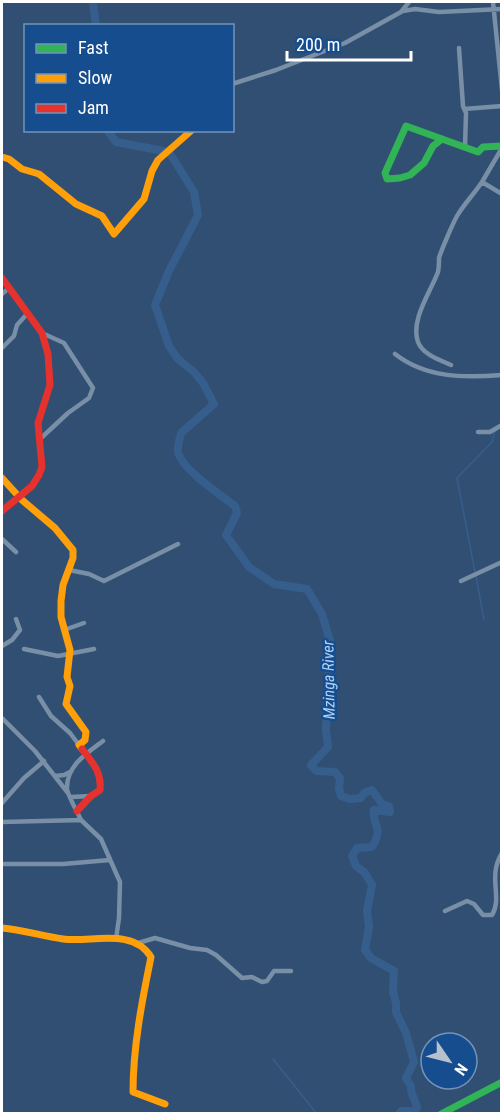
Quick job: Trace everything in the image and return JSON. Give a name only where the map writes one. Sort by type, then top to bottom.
[{"type":"street","points":[[401,12],[409,2]]},
{"type":"street","points":[[493,2],[501,90]]},
{"type":"street","points":[[234,83],[345,43],[401,12],[415,9],[439,12],[501,9]]},
{"type":"street","points":[[459,48],[465,147]]},
{"type":"street","points":[[464,109],[501,106]]},
{"type":"street","points":[[442,139],[433,146],[423,164],[417,166],[411,174],[387,179],[386,173],[406,126],[465,147],[478,152],[483,147],[501,147],[482,182],[456,219],[440,257],[435,280],[422,304],[418,318],[417,338],[422,348],[431,356],[451,365]]},
{"type":"street","points":[[2,157],[9,159],[22,169],[39,174],[76,204],[102,216],[114,234],[144,199],[152,171],[158,160],[190,132]]},
{"type":"street","points":[[482,182],[501,194]]},
{"type":"street","points":[[2,278],[42,333],[48,354],[50,385],[38,423],[41,471],[36,482],[2,511]]},
{"type":"street","points":[[2,294],[9,288]]},
{"type":"street","points":[[2,348],[14,336],[16,327],[27,314]]},
{"type":"street","points":[[39,439],[89,398],[93,388],[64,343],[42,333]]},
{"type":"street","points":[[395,354],[414,366],[441,375],[501,375]]},
{"type":"street","points":[[478,432],[490,432],[501,425]]},
{"type":"street","points":[[2,478],[72,547],[73,558],[63,585],[61,616],[70,655],[67,677],[70,690],[66,704],[86,732],[85,740],[79,745]]},
{"type":"street","points":[[2,539],[16,552]]},
{"type":"street","points":[[69,570],[89,574],[104,581],[178,544]]},
{"type":"street","points":[[461,581],[501,562]]},
{"type":"street","points":[[2,646],[12,640],[20,630],[16,619]]},
{"type":"street","points":[[64,630],[84,623]]},
{"type":"street","points":[[24,649],[52,655],[70,655],[94,650]]},
{"type":"street","points":[[39,697],[51,716],[69,733],[100,771],[100,790],[77,811]]},
{"type":"street","points":[[2,718],[44,761],[69,793],[81,820],[101,839],[120,882],[116,939]]},
{"type":"street","points":[[55,776],[64,776],[70,772],[103,741]]},
{"type":"street","points":[[2,803],[24,778],[44,761]]},
{"type":"street","points":[[69,793],[70,772]]},
{"type":"street","points":[[69,793],[91,796]]},
{"type":"street","points":[[69,793],[78,796]]},
{"type":"street","points":[[2,822],[81,820]]},
{"type":"street","points":[[445,911],[467,901],[474,903],[483,915],[492,915],[497,902],[494,890],[496,862],[501,853]]},
{"type":"street","points":[[2,864],[63,864],[110,860]]},
{"type":"street","points":[[2,928],[70,940],[116,939],[135,944],[149,952],[151,957],[133,1072],[133,1092],[165,1104]]},
{"type":"street","points":[[135,944],[155,938],[190,948],[207,950],[242,978],[252,977],[262,982],[267,981],[274,971],[291,971]]},
{"type":"street","points":[[441,1113],[482,1094],[501,1082]]},
{"type":"waterway","name":"Mzinga River","points":[[93,2],[96,24]]},
{"type":"waterway","name":"Mzinga River","points":[[108,132],[116,142],[169,152],[194,192],[198,215],[169,271],[155,305],[169,346],[178,359],[203,383],[214,404],[181,433],[178,452],[195,475],[235,506],[237,513],[226,535],[249,567],[274,584],[307,589],[322,614],[330,641],[326,730],[328,747],[311,765],[316,771],[335,772],[340,778],[341,796],[350,799],[361,798],[364,793],[372,790],[382,804],[389,806],[390,812],[374,810],[378,830],[372,847],[357,848],[352,856],[356,866],[365,873],[372,885],[367,911],[369,927],[365,950],[371,958],[394,971],[393,991],[396,1012],[406,1033],[414,1062],[406,1078],[411,1086],[417,1108],[414,1111],[401,1111],[399,1114]]},
{"type":"waterway","points":[[475,572],[457,478],[492,442],[495,431]]},
{"type":"waterway","points":[[476,576],[484,620]]},
{"type":"waterway","points":[[273,1059],[317,1114]]},
{"type":"traffic: fast","points":[[442,139],[433,146],[424,163],[410,175],[387,179],[385,173],[406,126],[478,152],[483,147],[502,146]]},
{"type":"traffic: fast","points":[[441,1114],[502,1082]]},
{"type":"traffic: slow","points":[[2,157],[9,159],[22,169],[39,174],[76,204],[102,216],[114,234],[144,199],[152,171],[158,160],[190,132]]},
{"type":"traffic: slow","points":[[2,478],[22,500],[55,528],[73,550],[73,558],[63,585],[61,617],[70,650],[67,677],[70,686],[66,704],[86,732],[85,740],[79,745],[82,749]]},
{"type":"traffic: slow","points":[[2,928],[63,939],[122,939],[143,948],[151,957],[136,1041],[133,1092],[165,1104]]},
{"type":"traffic: jam","points":[[2,278],[42,333],[48,354],[50,385],[38,423],[42,467],[39,475],[32,486],[2,511]]},
{"type":"traffic: jam","points":[[77,811],[100,790],[98,773],[82,749]]}]
